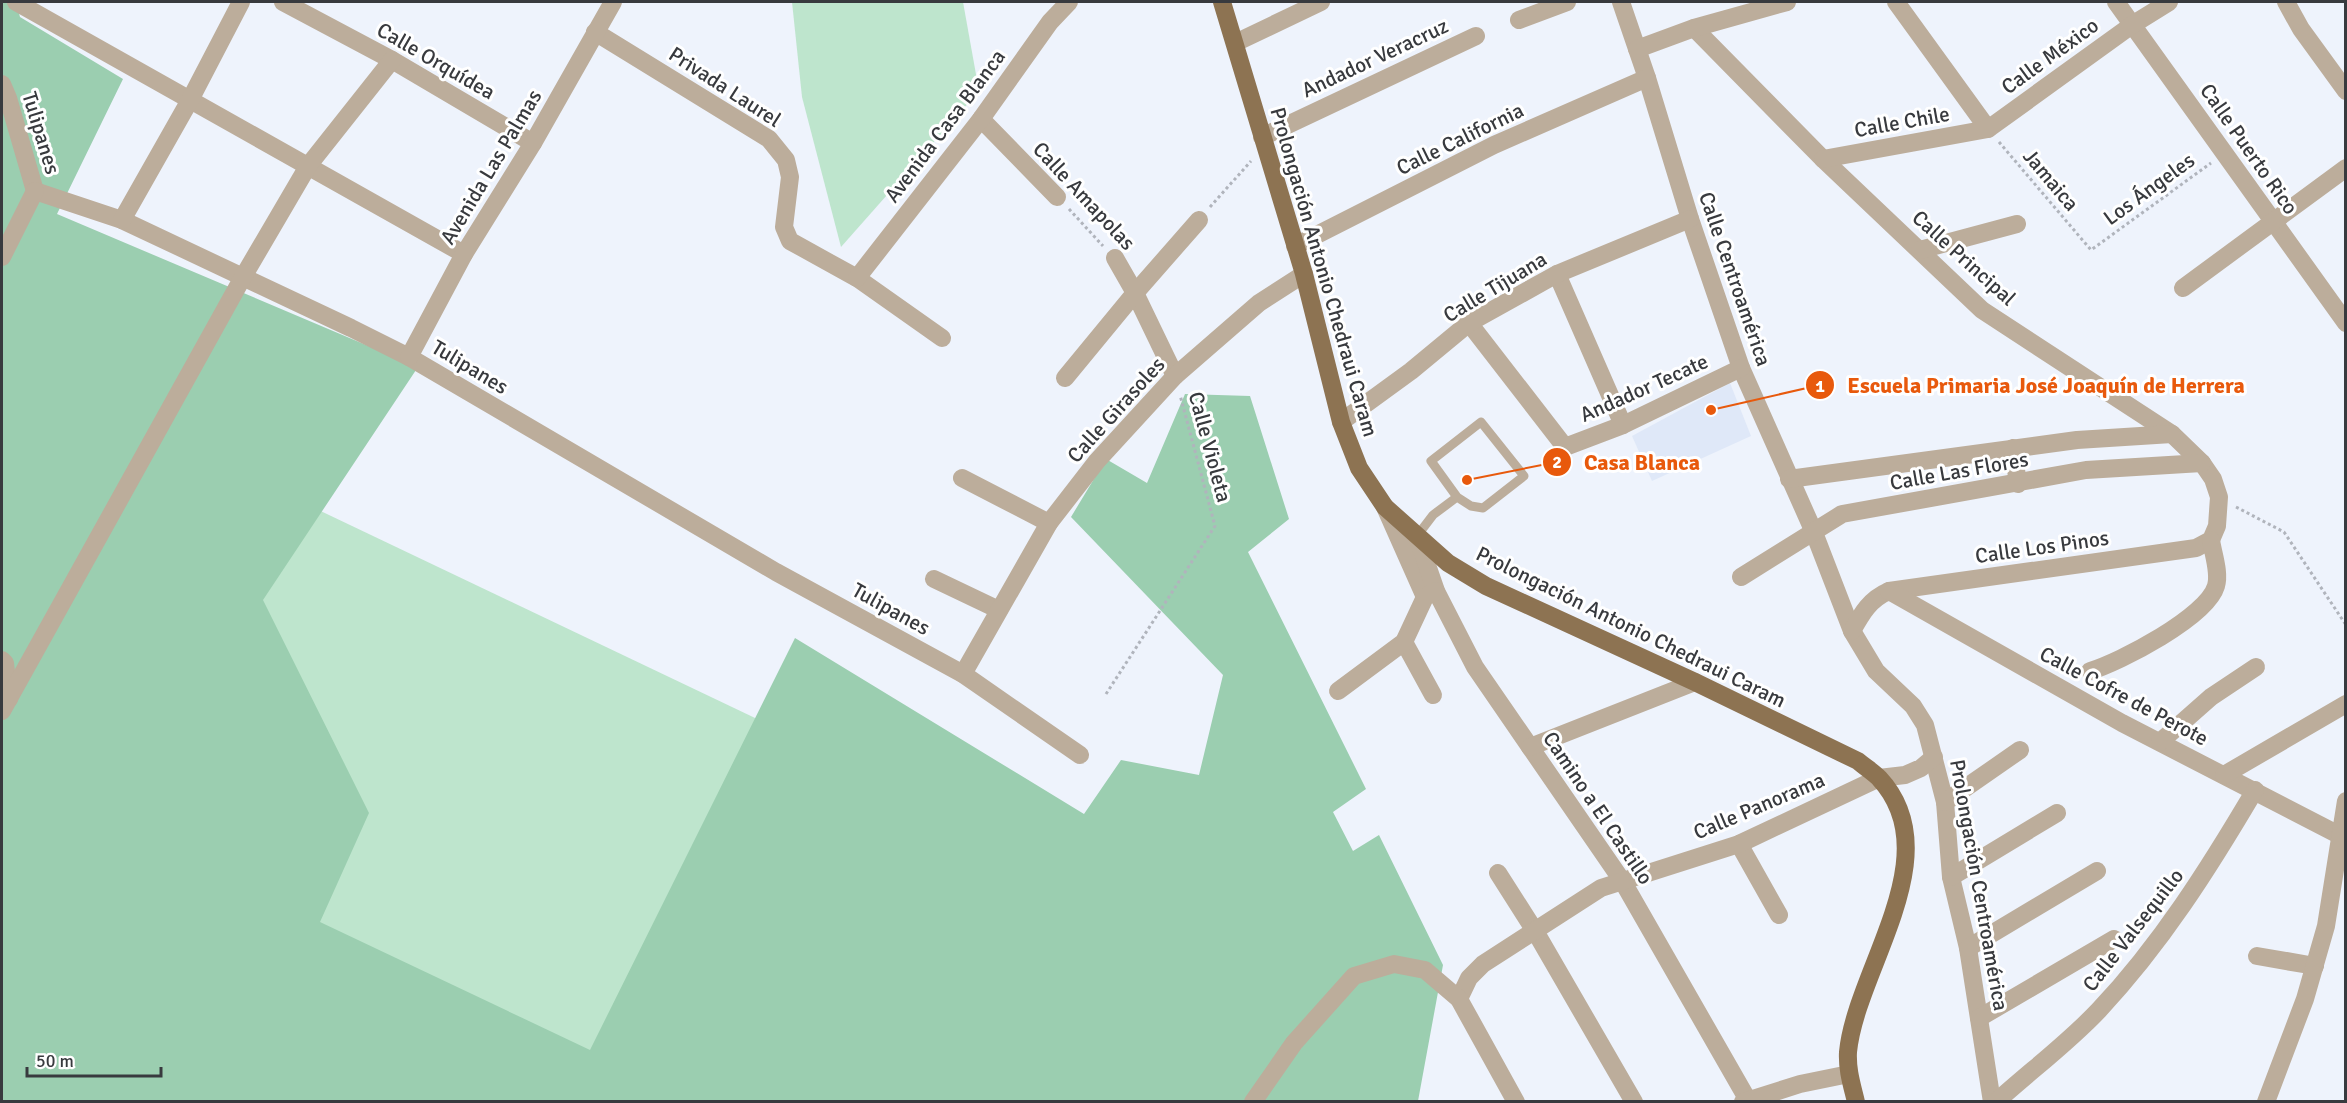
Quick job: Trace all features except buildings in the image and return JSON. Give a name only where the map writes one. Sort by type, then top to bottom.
[{"type":"main road","name":"Prolongación Antonio Chedraui Caram","points":[[1222,2],[1304,274],[1341,422],[1359,468],[1385,507],[1449,563],[1486,586],[1695,682],[1857,762],[1879,778],[1893,798],[1905,827],[1906,858],[1898,900],[1852,1026],[1848,1053],[1849,1074],[1856,1101]]},
{"type":"street","points":[[20,2],[464,254]]},
{"type":"street","points":[[122,220],[241,2]]},
{"type":"street","name":"Calle Orquídea","points":[[283,2],[392,60],[533,143]]},
{"type":"street","name":"Avenida Las Palmas","points":[[409,357],[464,254],[533,143],[614,2]]},
{"type":"street","name":"Avenida Casa Blanca","points":[[857,279],[981,119],[1050,22],[1069,2]]},
{"type":"street","points":[[1235,43],[1321,2]]},
{"type":"street","points":[[1519,20],[1567,2]]},
{"type":"street","name":"Calle Centroamérica","points":[[1621,2],[1690,219],[1741,368],[1813,530],[1852,631]]},
{"type":"street","points":[[1637,49],[1694,28],[1787,2]]},
{"type":"street","points":[[1896,2],[1988,129]]},
{"type":"street","name":"Calle Puerto Rico","points":[[2116,2],[2346,323]]},
{"type":"street","name":"Calle México","points":[[1988,129],[2132,25],[2169,2]]},
{"type":"street","points":[[2286,2],[2301,29],[2346,91]]},
{"type":"street","name":"Calle Principal","points":[[1694,28],[1823,159],[1982,310],[2172,434],[2202,463],[2213,479],[2219,497]]},
{"type":"street","name":"Privada Laurel","points":[[595,32],[769,139],[786,160],[790,177],[784,226],[790,241],[857,279],[942,338]]},
{"type":"street","name":"Andador Veracruz","points":[[1263,141],[1476,36]]},
{"type":"street","points":[[5,705],[243,277],[308,165],[392,60]]},
{"type":"street","name":"Calle California","points":[[1295,246],[1494,145],[1647,78]]},
{"type":"street","name":"Tulipanes","points":[[2,84],[35,191],[122,220],[409,357],[776,572],[963,674],[1080,755]]},
{"type":"street","name":"Calle Amapolas","points":[[981,119],[1058,197]]},
{"type":"street","name":"Calle Chile","points":[[1823,159],[1988,129]]},
{"type":"street","points":[[2183,288],[2346,168]]},
{"type":"street","points":[[2,257],[35,191]]},
{"type":"street","name":"Calle Tijuana","points":[[1341,422],[1411,371],[1469,323],[1557,274],[1690,219]]},
{"type":"street","points":[[1065,378],[1135,292],[1199,220]]},
{"type":"street","points":[[1920,250],[2017,224]]},
{"type":"street","name":"Calle Amapolas","points":[[1115,258],[1135,292],[1175,376]]},
{"type":"street","name":"Calle Girasoles","points":[[963,674],[1049,523],[1097,461],[1175,376],[1259,303],[1304,274]]},
{"type":"street","points":[[1557,274],[1623,425]]},
{"type":"street","name":"Andador Tecate","points":[[1469,323],[1565,447],[1623,425],[1741,368]]},
{"type":"street","name":"Calle Las Flores","points":[[1789,479],[2077,440],[2172,434]]},
{"type":"street","points":[[2013,448],[2018,484]]},
{"type":"street","name":"Calle Las Flores","points":[[1741,577],[1842,514],[2086,470],[2202,463]]},
{"type":"street","points":[[962,478],[1049,523]]},
{"type":"street","points":[[2090,671],[2109,665],[2168,632],[2209,599],[2218,577],[2211,540],[2217,526],[2219,497]]},
{"type":"street","name":"Camino a El Castillo","points":[[1385,507],[1431,594],[1475,667],[1623,882],[1747,1101]]},
{"type":"street","name":"Camino a El Castillo","points":[[1417,537],[1431,594]]},
{"type":"street","name":"Calle Los Pinos","points":[[1852,631],[1866,608],[1877,596],[1889,591],[2196,548],[2211,540]]},
{"type":"street","points":[[934,579],[999,610]]},
{"type":"street","name":"Calle Cofre de Perote","points":[[1889,591],[2122,723],[2341,836]]},
{"type":"street","points":[[1338,691],[1404,642],[1431,594]]},
{"type":"street","name":"Prolongación Centroamérica","points":[[1852,631],[1876,671],[1913,706],[1925,724],[1945,802],[1951,877],[1968,948],[1994,1101]]},
{"type":"street","points":[[1404,642],[1433,695]]},
{"type":"street","points":[[2,660],[5,663],[5,705]]},
{"type":"street","points":[[2160,742],[2211,697],[2256,667]]},
{"type":"street","points":[[1530,747],[1695,682]]},
{"type":"street","points":[[2224,775],[2346,704]]},
{"type":"street","points":[[1945,802],[2020,750]]},
{"type":"street","name":"Calle Panorama","points":[[1459,999],[1469,978],[1484,964],[1601,888],[1739,844],[1879,778],[1905,775],[1921,768],[1934,757]]},
{"type":"street","name":"Calle Valsequillo","points":[[1994,1101],[2097,1012],[2142,961],[2207,871],[2255,790]]},
{"type":"street","points":[[2266,1101],[2305,999],[2326,926],[2346,801]]},
{"type":"street","points":[[1951,877],[2057,813]]},
{"type":"street","points":[[1739,844],[1779,915]]},
{"type":"street","points":[[1968,948],[2097,871]]},
{"type":"street","points":[[1498,873],[1535,931],[1634,1101]]},
{"type":"street","points":[[1979,1018],[2114,939]]},
{"type":"street","points":[[2257,956],[2315,966]]},
{"type":"street","points":[[1252,1101],[1294,1042],[1354,976],[1394,964],[1425,969],[1459,999],[1516,1101]]},
{"type":"street","points":[[1747,1101],[1800,1084],[1849,1074]]},
{"type":"lane","points":[[1481,422],[1524,476],[1483,508],[1471,506],[1457,497],[1431,461],[1481,422]]},
{"type":"lane","points":[[1417,537],[1433,515],[1457,497]]},
{"type":"path","name":"Jamaica","points":[[1988,129],[2091,250]]},
{"type":"path","points":[[1199,220],[1263,141]]},
{"type":"path","name":"Los Ángeles","points":[[2091,250],[2225,153]]},
{"type":"path","name":"Calle Amapolas","points":[[1058,197],[1115,258]]},
{"type":"path","name":"Calle Violeta","points":[[1106,694],[1215,526],[1175,376]]},
{"type":"path","points":[[2219,497],[2284,532],[2346,625]]},
{"type":"shaded area","points":[[1730,383],[1751,436],[1652,481],[1632,436]]},
{"type":"green space","points":[[2,2],[16,2],[20,17],[123,79],[57,214],[418,367],[263,600],[369,813],[320,922],[590,1050],[795,638],[1084,814],[1121,760],[1199,775],[1223,675],[1071,517],[1106,459],[1147,483],[1185,394],[1250,396],[1289,519],[1248,552],[1366,789],[1333,812],[1353,851],[1379,835],[1443,965],[1418,1101],[2,1102]]},
{"type":"green space","points":[[792,2],[963,2],[979,91],[841,247],[802,97]]},
{"type":"green space","points":[[115,413],[1034,851],[1123,1101],[2,1101],[2,600]]},
{"type":"place","name":"Escuela Primaria José Joaquín de Herrera","points":[[1711,410]]},
{"type":"place","name":"Casa Blanca","points":[[1467,480]]}]
